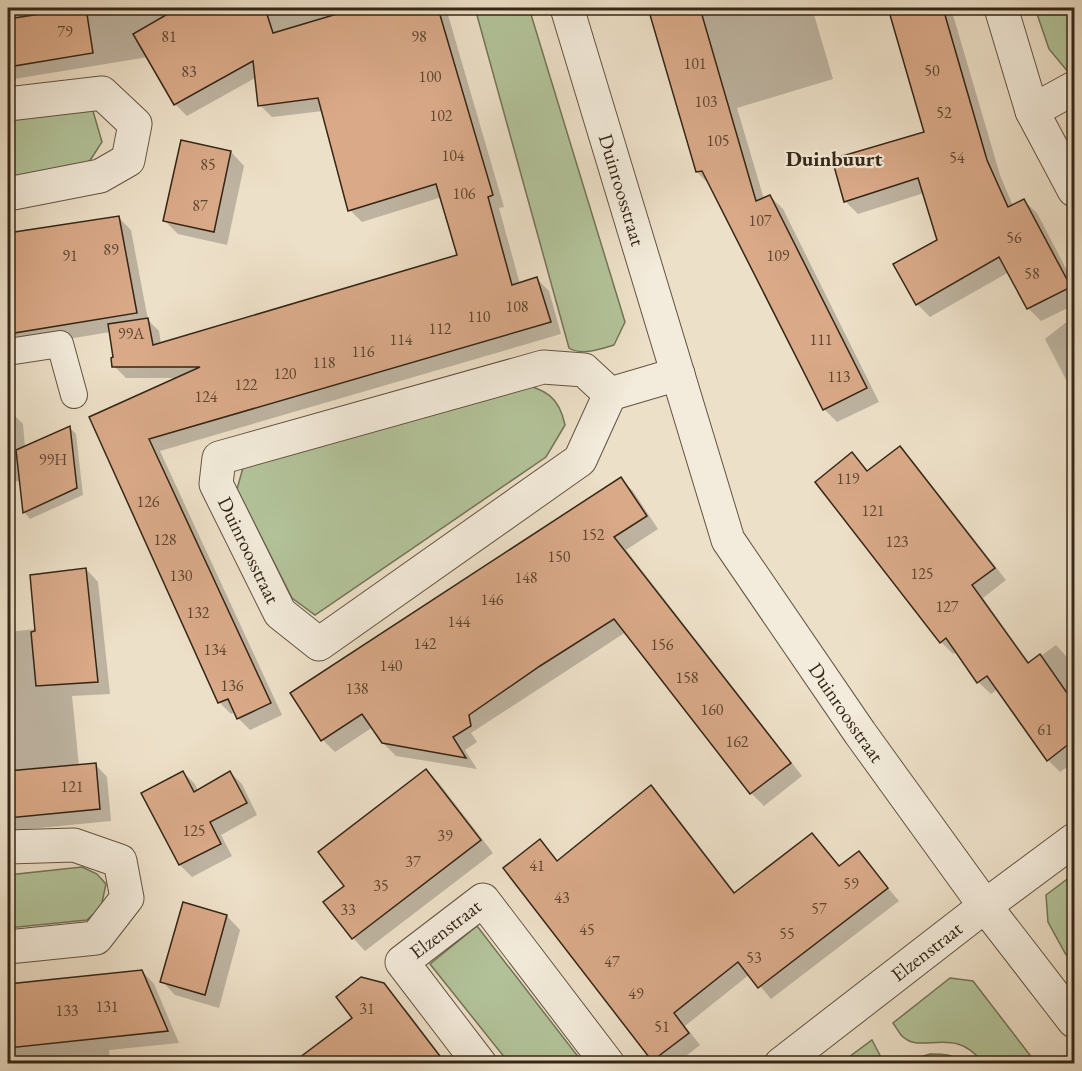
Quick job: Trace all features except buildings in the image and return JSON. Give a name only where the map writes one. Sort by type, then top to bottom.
[{"type":"street","name":"Duinroosstraat","points":[[567,8],[728,540],[860,733],[985,906],[1074,1021]]},
{"type":"street","points":[[1001,8],[1032,111],[1074,190]]},
{"type":"street","points":[[1032,111],[1074,88]]},
{"type":"street","points":[[8,104],[102,93],[135,124],[128,160],[100,176],[8,194]]},
{"type":"street","name":"Duinroosstraat","points":[[543,367],[584,370],[610,394],[580,460],[319,644],[280,613],[216,484],[219,458],[543,367]]},
{"type":"street","points":[[610,394],[678,374]]},
{"type":"street","name":"Elzenstraat","points":[[781,1064],[1074,840]]},
{"type":"street","points":[[8,847],[74,845],[120,861],[127,898],[96,938],[8,947]]},
{"type":"street","name":"Elzenstraat","points":[[480,1064],[402,962],[483,900],[608,1064]]},
{"type":"lane","points":[[8,352],[60,344],[75,395]]},
{"type":"green space","points":[[475,8],[529,8],[625,322],[614,345],[585,352],[569,348]]},
{"type":"green space","points":[[1035,8],[1074,8],[1074,70],[1069,73],[1049,49]]},
{"type":"green space","points":[[69,104],[93,111],[102,142],[89,162],[8,183],[8,115]]},
{"type":"green space","points":[[518,383],[543,391],[559,407],[565,425],[546,457],[315,615],[292,598],[237,489],[244,464]]},
{"type":"green space","points":[[82,867],[97,874],[106,884],[101,907],[87,920],[8,928],[8,875]]},
{"type":"green space","points":[[1074,874],[1074,966],[1048,922],[1046,895]]},
{"type":"green space","points":[[477,926],[583,1063],[509,1063],[430,964]]},
{"type":"green space","points":[[950,978],[973,981],[1036,1063],[983,1063],[972,1051],[960,1045],[949,1042],[918,1043],[909,1041],[901,1035],[893,1023]]},
{"type":"green space","points":[[872,1040],[884,1063],[841,1063]]},
{"type":"green space","points":[[930,1054],[952,1056],[963,1063],[912,1063],[917,1058]]},
{"type":"district","name":"Duinbuurt","points":[[834,159]]}]
